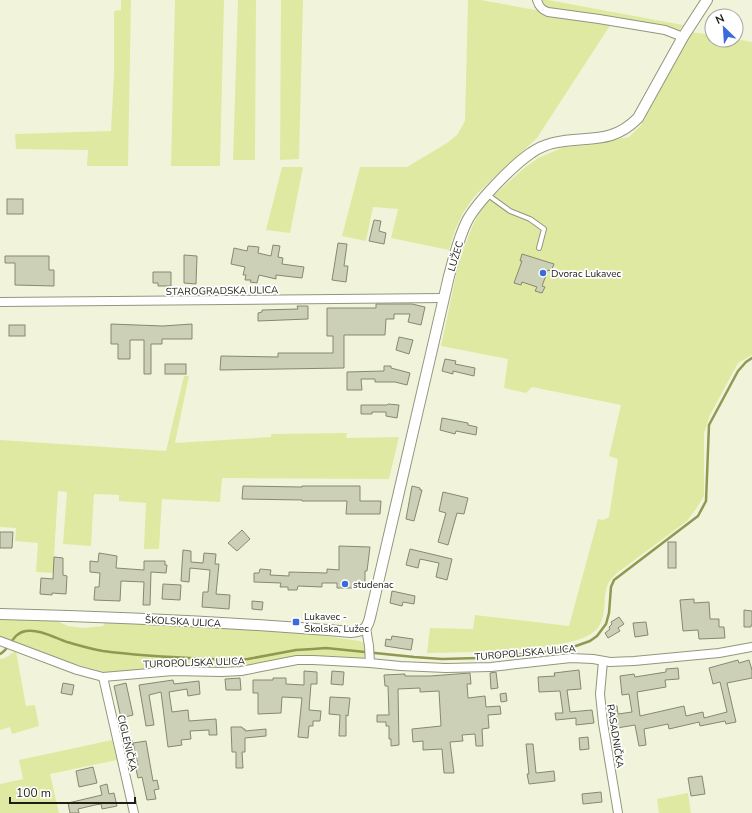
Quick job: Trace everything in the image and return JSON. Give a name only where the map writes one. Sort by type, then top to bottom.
[{"type":"street","points":[[537,0],[538,5],[542,10],[548,12],[665,30],[683,37]]},
{"type":"street","name":"LUŽEC","points":[[366,628],[370,618],[444,298],[462,234],[473,211],[521,161],[541,147],[554,143],[617,134],[628,127],[638,118],[683,37],[708,0]]},
{"type":"street","name":"STAROGRADSKA ULICA","points":[[0,302],[444,298]]},
{"type":"street","name":"ŠKOLSKA ULICA","points":[[0,614],[127,618],[243,624],[351,632],[360,631],[366,628]]},
{"type":"street","points":[[366,628],[370,646],[370,660]]},
{"type":"street","name":"TUROPOLJSKA ULICA","points":[[0,641],[77,670],[104,677],[173,670],[222,672],[241,671],[296,660],[370,660],[400,666],[446,668],[491,667],[571,658],[603,661],[634,661],[719,653],[752,647]]},
{"type":"street","name":"RASADNIČKA","points":[[603,661],[600,694],[603,723],[618,813]]},
{"type":"street","name":"CIGLENIČKA","points":[[104,677],[134,813]]},
{"type":"lane","points":[[487,195],[510,211],[530,219],[544,229],[539,248]]},
{"type":"green space","points":[[121,0],[131,0],[128,166],[87,166],[88,150],[16,149],[15,134],[111,131],[114,73],[114,11],[121,10]]},
{"type":"green space","points":[[175,0],[224,0],[220,166],[171,166]]},
{"type":"green space","points":[[238,0],[256,0],[255,160],[233,160]]},
{"type":"green space","points":[[281,0],[303,0],[299,159],[280,160]]},
{"type":"green space","points":[[468,0],[481,0],[611,24],[537,138],[474,197],[463,213],[455,230],[449,250],[391,238],[398,209],[373,207],[366,241],[342,236],[360,167],[407,167],[447,143],[457,135],[465,121]]},
{"type":"green space","points":[[542,0],[683,25],[679,31],[547,9],[542,6]]},
{"type":"green space","points":[[691,32],[704,34],[704,48],[744,48],[744,40],[752,42],[752,355],[738,363],[710,415],[704,433],[704,496],[687,521],[617,573],[609,582],[605,593],[604,611],[601,623],[597,629],[585,637],[567,643],[517,650],[427,653],[430,628],[473,629],[475,615],[569,626],[598,519],[603,520],[609,517],[618,459],[609,456],[621,405],[532,387],[526,393],[504,388],[508,359],[441,346],[459,261],[472,227],[483,205],[522,170],[538,158],[564,147],[589,145],[629,137],[641,125]]},
{"type":"green space","points":[[282,167],[303,167],[290,233],[266,230]]},
{"type":"green space","points":[[184,376],[189,376],[175,443],[271,437],[271,434],[347,433],[346,438],[399,437],[389,479],[222,478],[220,502],[162,499],[159,549],[144,549],[146,503],[119,501],[119,495],[94,494],[91,546],[63,544],[67,492],[58,491],[53,573],[36,572],[38,543],[15,541],[16,528],[0,527],[0,440],[166,451]]},
{"type":"green space","points":[[0,618],[52,619],[68,626],[83,628],[103,626],[106,620],[233,628],[297,633],[360,641],[366,644],[364,660],[324,657],[235,669],[194,667],[107,673],[48,656],[0,637]]},
{"type":"green space","points":[[16,651],[26,706],[35,705],[39,726],[12,734],[10,727],[0,730],[0,659],[5,658]]},
{"type":"green space","points":[[112,740],[117,760],[50,774],[59,813],[0,813],[0,784],[23,779],[19,760]]},
{"type":"green space","points":[[688,793],[691,813],[659,813],[657,799]]},
{"type":"building","points":[[7,199],[23,199],[23,214],[7,214]]},
{"type":"building","points":[[374,220],[381,221],[379,231],[386,233],[384,244],[369,241]]},
{"type":"building","points":[[338,243],[347,244],[344,266],[348,266],[346,282],[332,280]]},
{"type":"building","points":[[273,245],[280,246],[278,257],[283,258],[282,264],[304,267],[302,278],[276,275],[276,279],[259,275],[257,283],[250,282],[251,280],[245,280],[246,275],[243,275],[245,267],[231,264],[234,248],[247,251],[248,246],[259,247],[258,253],[271,256]]},
{"type":"building","name":"Dvorac Lukavec","points":[[522,254],[554,264],[551,271],[548,270],[542,286],[545,287],[542,293],[535,291],[537,287],[522,282],[521,285],[514,283],[522,261],[520,261]]},
{"type":"building","points":[[184,255],[197,256],[196,284],[184,283]]},
{"type":"building","points":[[5,256],[49,256],[49,270],[54,270],[54,286],[15,285],[15,263],[5,263]]},
{"type":"building","points":[[153,272],[171,272],[171,286],[158,286],[158,283],[153,283]]},
{"type":"building","points":[[376,304],[412,304],[425,307],[421,325],[408,322],[410,314],[394,314],[394,319],[386,319],[385,335],[344,335],[344,368],[220,370],[221,356],[278,357],[278,353],[333,353],[333,336],[327,336],[327,308],[376,308]]},
{"type":"building","points":[[297,306],[308,306],[308,319],[258,321],[258,313],[262,312],[262,310],[298,309]]},
{"type":"building","points":[[111,324],[163,326],[192,324],[192,339],[162,339],[162,344],[151,344],[151,374],[144,374],[144,340],[130,340],[130,359],[118,359],[118,344],[111,344]]},
{"type":"building","points":[[9,325],[25,325],[25,336],[9,336]]},
{"type":"building","points":[[399,337],[413,340],[409,354],[396,350]]},
{"type":"building","points":[[445,359],[456,361],[455,364],[475,368],[474,376],[453,371],[453,374],[442,371]]},
{"type":"building","points":[[165,364],[186,364],[186,374],[165,374]]},
{"type":"building","points":[[384,366],[391,366],[391,368],[410,373],[407,385],[395,382],[375,382],[375,379],[361,379],[362,390],[347,390],[347,372],[384,371]]},
{"type":"building","points":[[361,405],[399,405],[397,418],[386,416],[386,412],[361,414]]},
{"type":"building","points":[[442,418],[468,423],[468,425],[477,427],[476,435],[456,431],[455,434],[440,430]]},
{"type":"building","points":[[243,486],[360,486],[360,501],[381,501],[380,514],[346,514],[347,501],[242,499]]},
{"type":"building","points":[[412,486],[422,490],[414,521],[406,519]]},
{"type":"building","points":[[443,492],[468,498],[464,514],[457,513],[448,545],[438,542],[446,513],[439,511]]},
{"type":"building","points":[[242,530],[250,539],[237,551],[228,543]]},
{"type":"building","points":[[0,532],[13,532],[12,548],[0,548]]},
{"type":"building","points":[[668,542],[676,542],[676,568],[668,568]]},
{"type":"building","points":[[339,546],[370,547],[367,571],[365,571],[365,586],[353,585],[353,588],[337,588],[337,583],[322,583],[322,587],[298,586],[297,590],[288,590],[288,587],[280,587],[281,583],[254,582],[254,573],[259,573],[260,569],[271,570],[270,575],[289,576],[289,572],[327,573],[327,569],[339,570]]},
{"type":"building","points":[[410,549],[452,559],[447,580],[436,577],[439,563],[420,559],[418,568],[406,565]]},
{"type":"building","points":[[183,550],[191,551],[191,562],[203,563],[204,553],[216,554],[215,564],[219,564],[216,594],[230,595],[229,609],[202,607],[203,592],[208,592],[210,570],[190,568],[189,582],[181,581]]},
{"type":"building","points":[[99,553],[117,556],[116,568],[144,570],[144,561],[165,561],[165,565],[167,565],[166,573],[151,572],[150,605],[143,605],[144,582],[121,581],[120,601],[94,600],[95,587],[99,587],[100,573],[90,572],[90,561],[98,562]]},
{"type":"building","points":[[54,557],[63,558],[63,575],[67,576],[66,594],[40,594],[41,578],[53,579]]},
{"type":"building","points":[[163,584],[181,585],[180,600],[162,599]]},
{"type":"building","points":[[392,591],[415,596],[414,604],[403,602],[402,606],[390,603]]},
{"type":"building","points":[[694,599],[694,603],[709,602],[710,619],[719,619],[719,627],[724,627],[725,638],[699,639],[698,630],[683,631],[680,600]]},
{"type":"building","points":[[252,601],[263,602],[262,610],[252,609]]},
{"type":"building","points":[[744,610],[752,611],[751,627],[744,627]]},
{"type":"building","points":[[619,617],[624,624],[618,628],[620,631],[608,638],[605,633],[610,629],[609,627],[612,624],[611,622]]},
{"type":"building","points":[[646,622],[648,635],[635,637],[633,623]]},
{"type":"building","points":[[392,636],[413,639],[411,650],[385,646],[386,639],[391,640]]},
{"type":"building","points":[[738,660],[739,663],[749,660],[752,670],[752,678],[727,683],[736,722],[726,724],[725,721],[700,726],[699,722],[669,729],[668,724],[644,729],[646,745],[639,746],[635,725],[617,728],[616,724],[613,724],[610,707],[617,706],[618,714],[632,712],[629,694],[622,695],[620,676],[634,674],[635,677],[666,672],[666,669],[678,668],[679,679],[665,680],[666,687],[637,692],[640,716],[684,706],[686,716],[703,712],[704,718],[727,712],[720,682],[713,684],[709,668]]},
{"type":"building","points":[[579,670],[581,689],[567,690],[570,712],[592,710],[594,723],[576,725],[576,718],[556,720],[555,713],[563,713],[560,691],[539,692],[538,677],[555,676],[554,673]]},
{"type":"building","points":[[304,671],[317,672],[317,684],[311,684],[309,710],[321,711],[320,721],[313,721],[313,726],[309,726],[308,738],[298,737],[302,698],[282,697],[281,713],[258,714],[258,693],[253,693],[253,680],[273,680],[273,678],[286,678],[286,684],[304,685]]},
{"type":"building","points":[[332,671],[344,672],[343,685],[331,684]]},
{"type":"building","points":[[496,672],[498,688],[491,689],[490,673]]},
{"type":"building","points":[[470,673],[471,684],[467,684],[468,698],[485,696],[486,707],[500,706],[501,714],[488,715],[489,728],[482,729],[483,746],[476,746],[475,734],[462,735],[463,741],[450,742],[454,773],[444,773],[442,749],[423,750],[423,741],[413,742],[412,729],[441,726],[439,691],[420,692],[420,688],[398,689],[399,745],[391,746],[391,739],[389,739],[389,726],[386,726],[386,722],[377,722],[377,715],[389,715],[388,686],[385,686],[384,675],[405,674],[405,676],[430,676]]},
{"type":"building","points":[[240,678],[241,690],[226,690],[225,679]]},
{"type":"building","points":[[173,680],[174,684],[199,681],[200,694],[188,696],[187,689],[169,692],[172,712],[188,710],[189,721],[216,719],[217,735],[209,735],[209,730],[190,731],[191,739],[181,740],[182,745],[168,747],[161,692],[149,695],[154,725],[146,726],[139,685]]},
{"type":"building","points":[[63,683],[74,685],[72,695],[61,693]]},
{"type":"building","points":[[126,683],[133,715],[121,718],[114,686]]},
{"type":"building","points":[[506,693],[507,701],[501,702],[500,694]]},
{"type":"building","points":[[330,697],[350,698],[348,716],[346,715],[346,736],[339,736],[340,715],[329,714]]},
{"type":"building","points":[[231,727],[242,727],[245,731],[266,729],[266,736],[245,738],[245,752],[242,752],[243,768],[236,768],[236,752],[232,752]]},
{"type":"building","points":[[588,737],[589,749],[580,750],[579,738]]},
{"type":"building","points":[[132,740],[133,749],[127,750],[125,741]]},
{"type":"building","points":[[146,741],[153,781],[157,780],[159,789],[154,790],[156,799],[147,800],[142,777],[138,778],[135,765],[138,765],[133,743]]},
{"type":"building","points":[[526,744],[533,744],[536,773],[554,771],[555,781],[529,784],[527,774],[529,774]]},
{"type":"building","points":[[93,767],[97,783],[79,787],[76,771]]},
{"type":"building","points":[[702,776],[705,794],[691,796],[688,778]]},
{"type":"building","points":[[107,784],[109,794],[114,793],[117,806],[102,809],[101,804],[78,809],[79,813],[70,813],[68,803],[102,795],[100,786]]},
{"type":"building","points":[[601,792],[602,802],[583,804],[582,794]]},
{"type":"waterway","points":[[0,654],[21,632],[26,631],[37,631],[67,642],[103,651],[152,656],[233,660],[248,659],[296,650],[326,648],[442,659],[479,658],[552,651],[573,647],[590,641],[597,636],[606,624],[609,613],[611,587],[614,580],[698,516],[706,501],[709,425],[738,371],[752,358]]},
{"type":"place","name":"Dvorac Lukavec","points":[[543,273]]},
{"type":"place","name":"studenac","points":[[345,584]]},
{"type":"place","name":"Lukavec - Školska, Lužec","points":[[296,622]]}]
